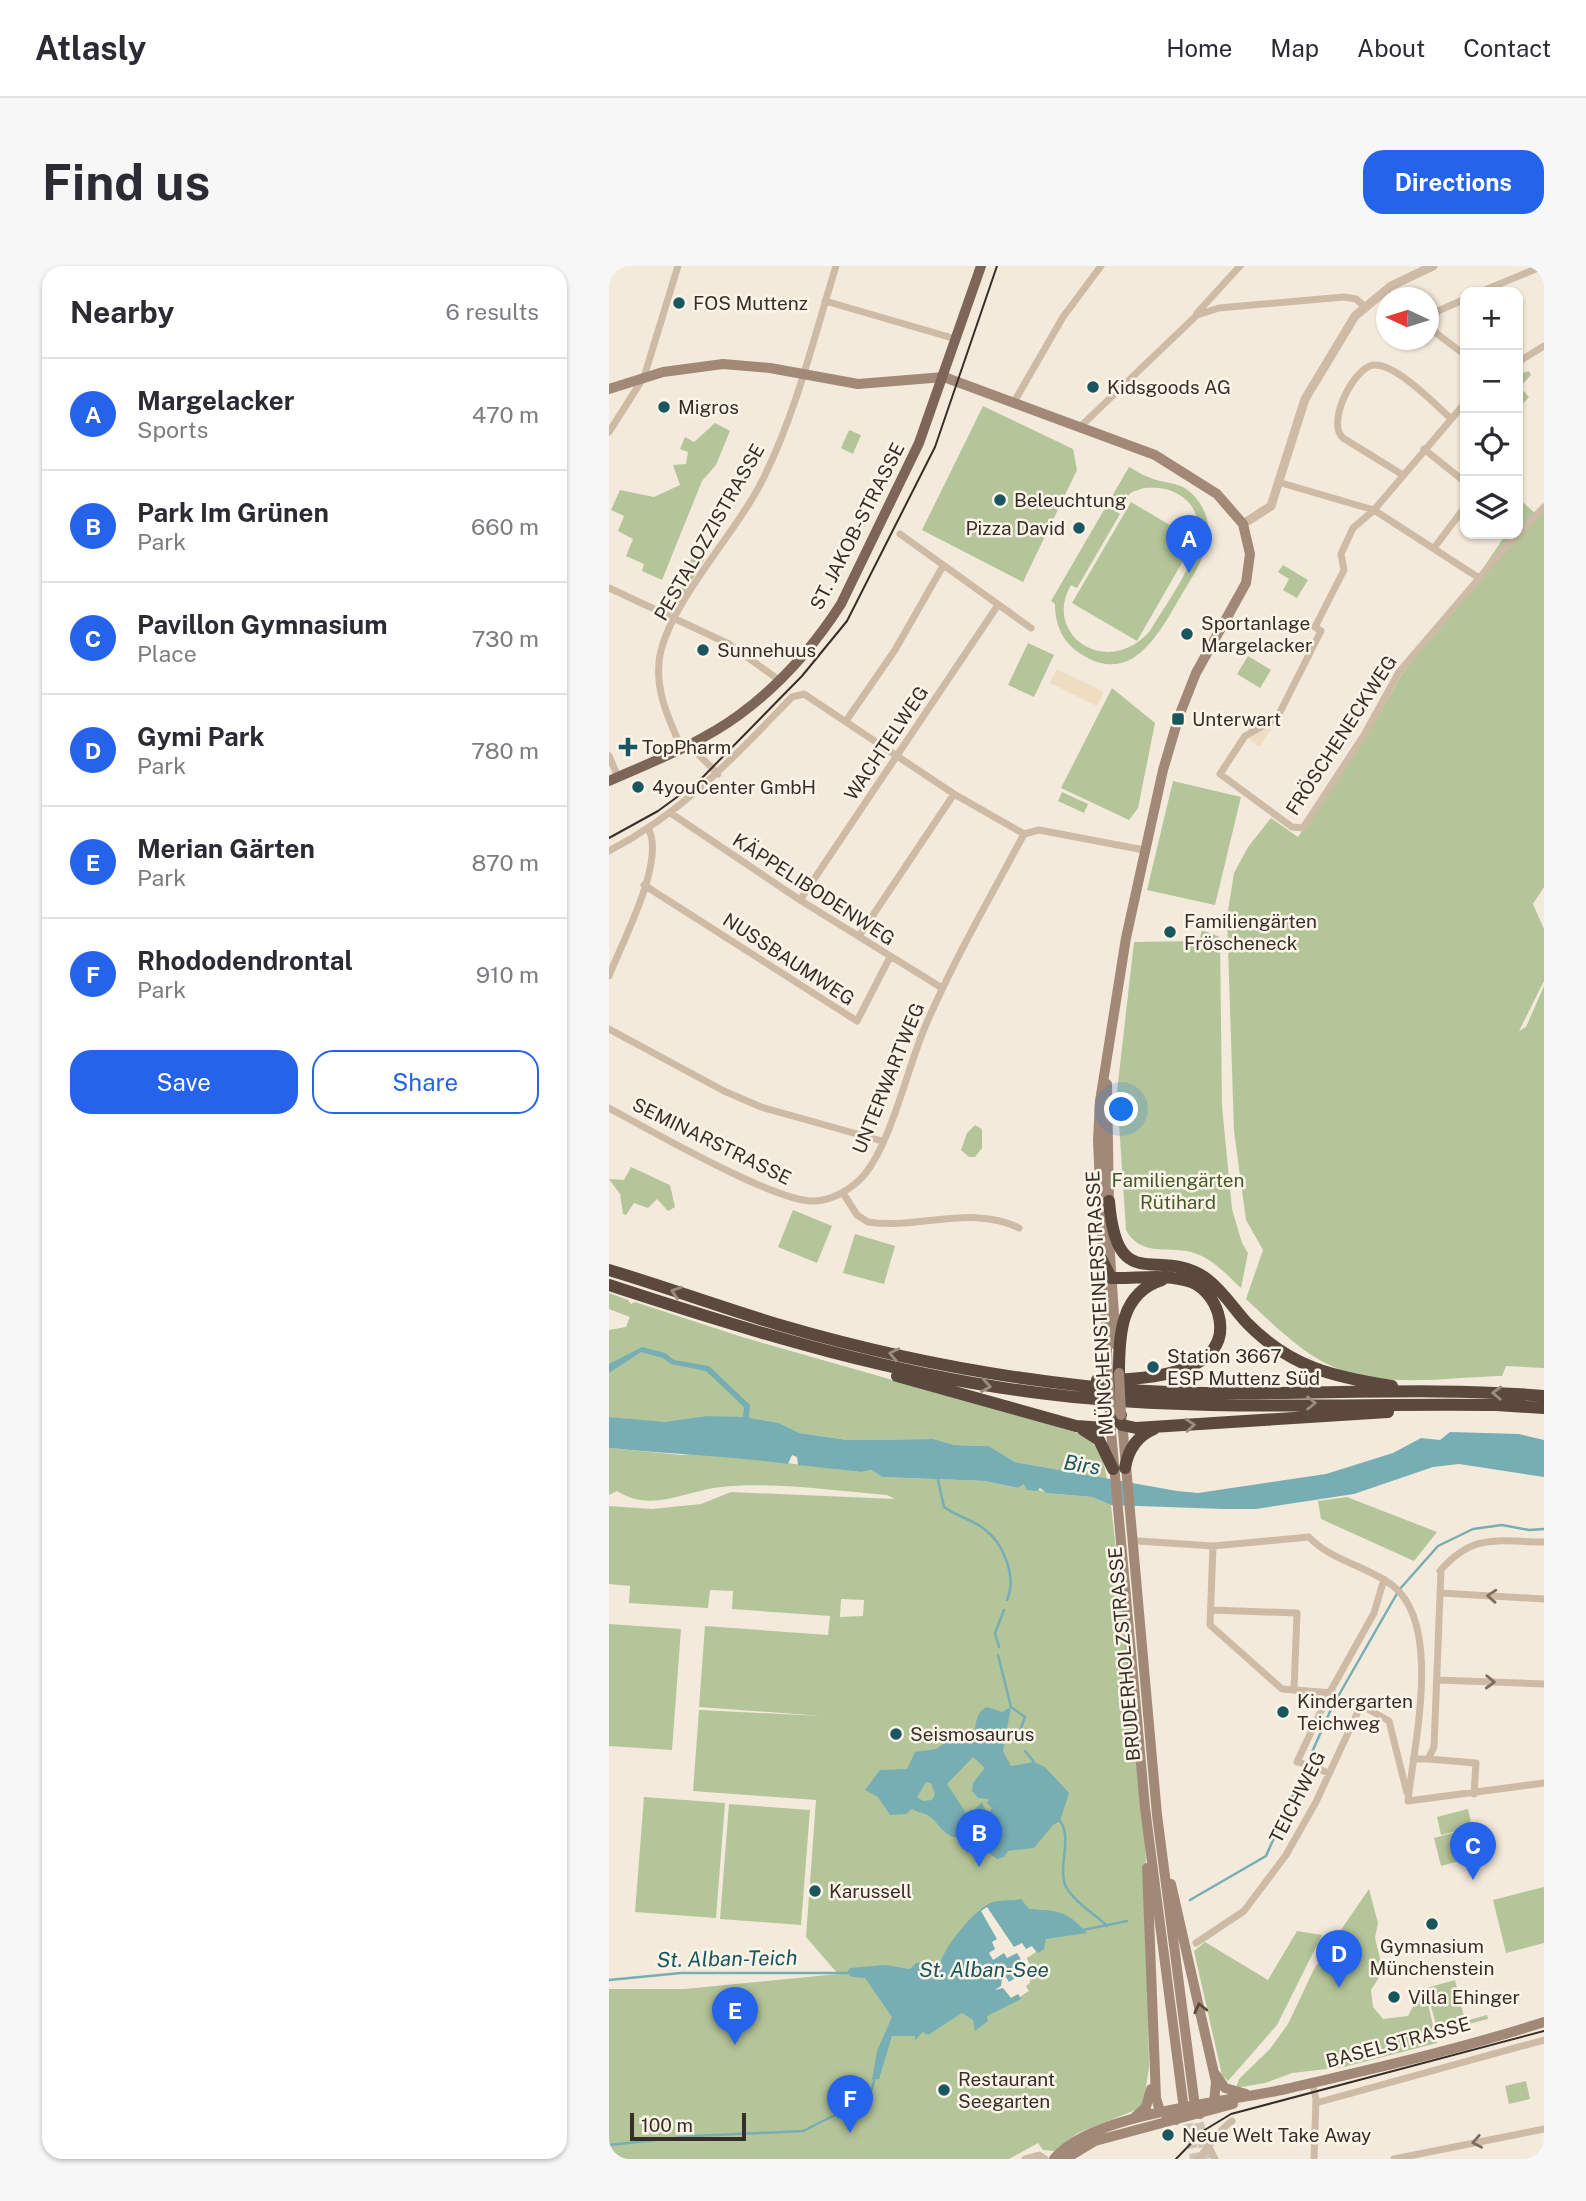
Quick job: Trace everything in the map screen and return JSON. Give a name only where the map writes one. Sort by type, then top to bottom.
[{"type":"highway","points":[[1109,1201],[1113,1233],[1122,1251],[1136,1262],[1160,1267]]},
{"type":"highway","points":[[1102,1261],[1108,1277]]},
{"type":"highway","points":[[1108,1277],[1160,1267],[1179,1267],[1207,1279],[1261,1336],[1297,1363],[1345,1378],[1392,1386],[1435,1386],[1451,1392]]},
{"type":"highway","points":[[611,1270],[781,1325],[863,1347],[954,1367],[1084,1386],[1184,1392],[1451,1392],[1544,1396]]},
{"type":"highway","points":[[1034,1379],[1143,1377],[1184,1371],[1202,1361],[1218,1333],[1218,1311],[1199,1287],[1173,1279],[1108,1277]]},
{"type":"highway","points":[[1114,1373],[1121,1328],[1133,1299],[1147,1286],[1173,1279]]},
{"type":"highway","points":[[609,1285],[907,1379],[1076,1426],[1101,1429],[1116,1420],[1136,1428],[1388,1412],[1544,1409]]},
{"type":"highway","points":[[753,1329],[890,1367],[984,1386],[1059,1396],[1140,1402],[1469,1404],[1544,1409]]},
{"type":"highway","points":[[1076,1426],[1108,1446],[1119,1469]]},
{"type":"highway","points":[[1119,1469],[1128,1447],[1146,1433],[1160,1427]]},
{"type":"main road","name":"ST. JAKOB-STRASSE","points":[[613,779],[737,717],[804,654],[841,604],[919,443],[981,266]]},
{"type":"main road","points":[[609,389],[645,377],[701,365],[723,364],[858,384],[944,377],[1127,442],[1187,472],[1218,495],[1243,524]]},
{"type":"main road","name":"MÜNCHENSTEINERSTRASSE","points":[[1102,1261],[1098,1140],[1100,1101],[1126,938],[1166,757],[1187,693],[1246,583],[1250,554],[1243,524]]},
{"type":"main road","name":"MÜNCHENSTEINERSTRASSE","points":[[1106,1073],[1109,1105],[1108,1277],[1116,1420],[1108,1446]]},
{"type":"main road","name":"MÜNCHENSTEINERSTRASSE","points":[[1116,1420],[1128,1447]]},
{"type":"main road","name":"BRUDERHOLZSTRASSE","points":[[1119,1469],[1114,1488],[1129,1580],[1194,2099]]},
{"type":"main road","name":"BRUDERHOLZSTRASSE","points":[[1119,1469],[1126,1489],[1129,1580],[1145,1808],[1153,2067],[1156,2098],[1162,2113]]},
{"type":"main road","name":"BRUDERHOLZSTRASSE","points":[[1145,1808],[1183,2102]]},
{"type":"main road","name":"BRUDERHOLZSTRASSE","points":[[1157,1815],[1215,2075],[1214,2102]]},
{"type":"main road","name":"BASELSTRASSE","points":[[1065,2159],[1095,2141],[1544,2022]]},
{"type":"main road","name":"BRUDERHOLZSTRASSE","points":[[1127,2123],[1146,2107],[1153,2067]]},
{"type":"main road","points":[[1215,2075],[1226,2088],[1249,2095]]},
{"type":"main road","name":"BASELSTRASSE","points":[[1054,2159],[1081,2137],[1162,2113],[1249,2095],[1261,2095]]},
{"type":"main road","points":[[1199,2113],[1214,2102]]},
{"type":"main road","points":[[1162,2113],[1176,2120]]},
{"type":"street","points":[[609,432],[645,377],[678,266]]},
{"type":"street","name":"PESTALOZZISTRASSE","points":[[684,745],[662,704],[659,689],[662,646],[674,620],[763,480],[793,408],[836,266]]},
{"type":"street","points":[[1014,402],[1063,317],[1101,266]]},
{"type":"street","points":[[1081,426],[1192,319],[1240,266]]},
{"type":"street","points":[[1243,524],[1269,508],[1305,399],[1343,331],[1364,306],[1391,286],[1433,266]]},
{"type":"street","points":[[1492,287],[1543,266]]},
{"type":"street","points":[[1192,319],[1219,308],[1344,297],[1356,299],[1364,306]]},
{"type":"street","points":[[825,301],[956,340]]},
{"type":"street","points":[[1460,301],[1438,311],[1431,323],[1436,333],[1460,351]]},
{"type":"street","points":[[1523,359],[1544,346]]},
{"type":"street","points":[[1403,475],[1343,438],[1336,430],[1336,416],[1360,372],[1372,365],[1383,366],[1418,388],[1450,418]]},
{"type":"street","points":[[1374,510],[1460,408]]},
{"type":"street","points":[[1424,449],[1460,478]]},
{"type":"street","points":[[1278,482],[1374,510],[1479,578]]},
{"type":"street","name":"FRÖSCHENECKWEG","points":[[1374,510],[1353,528],[1341,554],[1344,570],[1315,627],[1321,631],[1315,647],[1277,718],[1245,736],[1220,774],[1291,827],[1303,828],[1364,735],[1399,672],[1544,507]]},
{"type":"street","points":[[1434,548],[1460,514]]},
{"type":"street","points":[[900,534],[1031,628]]},
{"type":"street","points":[[846,721],[895,650],[943,566]]},
{"type":"street","points":[[609,590],[729,643],[779,680]]},
{"type":"street","name":"WACHTELWEG","points":[[800,900],[998,605]]},
{"type":"street","points":[[609,851],[649,830],[672,814],[717,774],[792,697],[804,694],[954,794],[1024,834],[1039,830],[1145,850]]},
{"type":"street","points":[[684,745],[717,774]]},
{"type":"street","points":[[609,756],[613,779]]},
{"type":"street","points":[[859,936],[954,794]]},
{"type":"street","name":"KÄPPELIBODENWEG","points":[[672,814],[800,900],[941,988]]},
{"type":"street","points":[[609,976],[645,885],[653,850],[649,830]]},
{"type":"street","name":"UNTERWARTWEG","points":[[843,1193],[864,1175],[882,1141],[941,988],[1024,834]]},
{"type":"street","name":"NUSSBAUMWEG","points":[[645,885],[857,1021],[890,957]]},
{"type":"street","points":[[609,1029],[724,1091],[761,1107],[882,1141]]},
{"type":"street","name":"SEMINARSTRASSE","points":[[609,1108],[759,1185],[794,1198],[816,1201],[843,1193]]},
{"type":"street","points":[[843,1193],[857,1215],[869,1222],[977,1219],[1006,1221],[1019,1228]]},
{"type":"street","points":[[1138,1541],[1213,1546],[1309,1536],[1323,1548],[1384,1579],[1405,1595],[1415,1618],[1422,1668],[1422,1694],[1408,1801]]},
{"type":"street","points":[[1428,1759],[1434,1747],[1440,1572],[1460,1551],[1475,1543],[1544,1542]]},
{"type":"street","points":[[1213,1546],[1210,1625],[1227,1643],[1282,1689],[1332,1692]]},
{"type":"street","name":"TEICHWEG","points":[[1329,1773],[1299,1762],[1374,1613],[1384,1579]]},
{"type":"street","points":[[1440,1592],[1544,1599]]},
{"type":"street","points":[[1211,1610],[1297,1614],[1294,1690]]},
{"type":"street","points":[[1437,1680],[1544,1684]]},
{"type":"street","points":[[1351,1701],[1389,1720],[1399,1751],[1408,1801]]},
{"type":"street","name":"TEICHWEG","points":[[1196,1943],[1244,1911],[1254,1899],[1309,1817],[1361,1705]]},
{"type":"street","points":[[1413,1759],[1476,1763],[1473,1794]]},
{"type":"street","points":[[1408,1801],[1544,1783]]},
{"type":"street","name":"BASELSTRASSE","points":[[1315,2103],[1544,2040]]},
{"type":"street","points":[[1313,2082],[1314,2159]]},
{"type":"street","points":[[1198,2159],[1210,2149],[1220,2130],[1232,2121]]},
{"type":"street","points":[[1394,2159],[1544,2129]]},
{"type":"street","points":[[1210,2149],[1215,2159]]},
{"type":"street","points":[[1025,2159],[1039,2155],[1045,2159]]},
{"type":"green space","points":[[1529,371],[1531,375],[1523,384],[1523,373]]},
{"type":"green space","points":[[1523,390],[1529,397],[1523,404]]},
{"type":"green space","name":"Beleuchtung","points":[[983,406],[1073,449],[1077,470],[1023,582],[922,530]]},
{"type":"green space","points":[[715,423],[730,431],[716,465],[702,481],[662,580],[642,571],[644,564],[626,556],[633,539],[618,531],[624,516],[611,510],[620,490],[654,497],[680,485],[673,465],[686,464],[688,452],[680,449],[685,437],[694,442]]},
{"type":"green space","points":[[849,430],[861,435],[853,454],[841,448]]},
{"type":"green space","points":[[1129,467],[1156,480],[1181,486],[1199,502],[1206,515],[1208,528],[1204,553],[1161,629],[1140,653],[1128,661],[1114,664],[1098,662],[1081,654],[1061,633],[1055,604],[1051,601]],"holes":[[[1144,488],[1170,490],[1185,499],[1195,513],[1198,529],[1196,547],[1189,565],[1150,631],[1133,645],[1115,651],[1098,651],[1083,645],[1072,634],[1065,620],[1064,603],[1071,585],[1077,588],[1120,514],[1115,510],[1116,507],[1132,492]]]},
{"type":"green space","points":[[1131,502],[1195,540],[1137,641],[1072,603]]},
{"type":"green space","points":[[1523,502],[1536,514],[1544,507],[1544,887],[1533,904],[1544,929],[1544,981],[1519,1031],[1526,1027],[1544,986],[1544,1368],[1506,1366],[1502,1376],[1379,1379],[1341,1370],[1315,1357],[1246,1299],[1263,1250],[1246,1220],[1234,1131],[1227,917],[1234,873],[1248,847],[1271,818],[1298,837],[1368,734],[1402,674],[1462,600],[1503,539],[1523,539]]},
{"type":"green space","points":[[693,553],[705,558],[682,597],[678,594]]},
{"type":"green space","points":[[1283,565],[1308,580],[1297,598],[1283,590],[1289,579],[1278,572]]},
{"type":"green space","points":[[1028,643],[1054,655],[1034,697],[1008,685]]},
{"type":"green space","points":[[1248,656],[1271,670],[1260,688],[1237,674]]},
{"type":"green space","points":[[1112,688],[1155,723],[1138,808],[1129,820],[1061,788]]},
{"type":"green space","points":[[1173,781],[1241,797],[1215,905],[1147,890]]},
{"type":"green space","points":[[1062,792],[1088,804],[1084,813],[1058,801]]},
{"type":"green space","name":"Familiengärten Rütihard","points":[[1202,930],[1220,937],[1222,1106],[1232,1209],[1242,1243],[1248,1253],[1241,1288],[1218,1267],[1198,1254],[1147,1247],[1139,1244],[1126,1230],[1117,1092],[1134,942],[1199,941]]},
{"type":"green space","points":[[975,1125],[982,1129],[982,1148],[975,1157],[969,1157],[961,1150],[967,1133]]},
{"type":"green space","points":[[631,1167],[670,1185],[675,1207],[668,1211],[657,1199],[648,1208],[634,1203],[626,1215],[623,1214],[620,1194],[609,1179],[624,1180]]},
{"type":"green space","points":[[793,1210],[832,1226],[817,1263],[778,1247]]},
{"type":"green space","points":[[855,1234],[895,1246],[884,1284],[843,1273]]},
{"type":"green space","points":[[609,1293],[628,1300],[631,1304],[635,1302],[742,1337],[1075,1432],[1089,1440],[1098,1450],[1107,1479],[1015,1462],[989,1446],[954,1445],[934,1439],[847,1440],[800,1433],[779,1423],[706,1416],[665,1423],[609,1417],[609,1330],[626,1327],[630,1317],[609,1309]]},
{"type":"green space","points":[[609,1448],[681,1455],[704,1453],[860,1472],[871,1470],[882,1477],[985,1481],[1018,1488],[1024,1484],[1047,1493],[1092,1497],[1111,1505],[1145,1808],[1149,2067],[1144,2101],[1138,2109],[1078,2133],[1054,2151],[1043,2150],[1038,2143],[1009,2159],[609,2159],[609,1989],[684,1989],[838,1974],[806,1937],[816,1800],[693,1791],[699,1710],[822,1716],[699,1707],[705,1626],[828,1635],[830,1616],[732,1609],[733,1591],[710,1590],[708,1608],[629,1603],[630,1586],[609,1584],[609,1506],[652,1509],[701,1504],[731,1492],[895,1499],[887,1495],[760,1485],[721,1487],[655,1500],[630,1497],[617,1491],[609,1495]],"holes":[[[841,1599],[864,1600],[863,1616],[840,1617]]]},
{"type":"green space","points":[[1347,1497],[1437,1532],[1414,1561],[1321,1519],[1318,1501]]},
{"type":"green space","points":[[609,1624],[681,1629],[672,1750],[609,1746]]},
{"type":"green space","points":[[644,1797],[725,1803],[716,1918],[635,1912]]},
{"type":"green space","points":[[729,1804],[810,1810],[801,1925],[720,1919]]},
{"type":"green space","points":[[1468,1809],[1472,1827],[1441,1835],[1437,1817]]},
{"type":"green space","points":[[1478,1826],[1485,1854],[1441,1866],[1434,1838]]},
{"type":"green space","points":[[1544,1887],[1544,1943],[1506,1953],[1493,1900]]},
{"type":"green space","points":[[1369,1889],[1378,1923],[1375,1938],[1383,1971],[1371,1990],[1373,2007],[1383,2019],[1408,2016],[1424,1986],[1437,2043],[1344,2067],[1292,2073],[1265,2083],[1236,2088],[1239,2079],[1270,2049],[1288,2024],[1314,1969]]},
{"type":"green space","points":[[1297,1931],[1322,1935],[1277,2025],[1228,2081],[1222,2075],[1194,1951],[1205,1942],[1268,1980]]},
{"type":"green space","points":[[1455,1980],[1465,2021],[1487,2015],[1488,2019],[1438,2032],[1426,1988]]},
{"type":"green space","points":[[1526,2081],[1530,2099],[1509,2104],[1505,2086]]},
{"type":"shaded area","points":[[1057,669],[1104,692],[1097,706],[1050,683]]},
{"type":"shaded area","points":[[1274,724],[1260,747],[1245,736],[1249,727]]},
{"type":"water","points":[[642,1347],[665,1353],[674,1360],[709,1366],[750,1405],[749,1418],[779,1423],[800,1433],[847,1440],[934,1439],[954,1445],[989,1446],[1015,1462],[1177,1491],[1198,1493],[1326,1474],[1393,1453],[1421,1438],[1440,1440],[1450,1432],[1519,1434],[1544,1440],[1544,1477],[1459,1464],[1433,1467],[1354,1494],[1256,1509],[1223,1509],[1111,1505],[1092,1497],[1046,1493],[1040,1488],[1037,1491],[1027,1490],[1024,1484],[1018,1488],[985,1481],[882,1477],[871,1470],[861,1472],[798,1465],[797,1457],[792,1455],[788,1464],[609,1448],[609,1417],[665,1422],[706,1416],[743,1417],[744,1407],[706,1371],[671,1364],[663,1358],[641,1352],[609,1373],[609,1364]]},
{"type":"water","points":[[987,1707],[1002,1712],[1011,1707],[1003,1751],[1011,1766],[1034,1762],[1045,1767],[1069,1793],[1060,1821],[1053,1825],[1034,1848],[1008,1851],[1004,1857],[997,1859],[981,1847],[971,1826],[962,1827],[958,1838],[953,1837],[929,1816],[912,1809],[906,1814],[890,1815],[878,1797],[865,1790],[880,1770],[907,1769],[915,1752],[936,1749],[953,1737],[972,1739],[978,1717]],"holes":[[[973,1757],[985,1768],[973,1783],[972,1791],[978,1798],[989,1799],[987,1803],[992,1808],[987,1815],[982,1802],[971,1813],[966,1813],[947,1784]],[[926,1782],[931,1783],[935,1794],[932,1800],[923,1801],[917,1797]]]},
{"type":"water","name":"St. Alban-See","points":[[1021,1899],[1029,1909],[1055,1911],[1067,1916],[1087,1933],[1046,1939],[1044,1949],[1038,1953],[1035,1949],[1027,1958],[1033,1973],[1026,1986],[1029,1991],[1020,1997],[1021,1999],[987,2016],[988,2021],[975,2031],[973,2020],[962,2013],[928,2035],[923,2032],[915,2040],[915,2036],[892,2036],[879,2079],[872,2080],[877,2051],[892,2017],[865,1978],[852,1977],[847,1973],[850,1968],[885,1965],[910,1969],[916,1963],[928,1962],[932,1967],[940,1964],[954,1938],[978,1911],[993,1902]]},
{"type":"pier","points":[[987,1907],[1014,1947],[1022,1943],[1026,1949],[1032,1946],[1036,1952],[1027,1958],[1033,1973],[1026,1986],[1029,1991],[1020,1997],[1018,1994],[1011,1998],[1003,1988],[995,1990],[1001,1986],[1002,1979],[1006,1977],[1009,1982],[1024,1973],[1026,1968],[1017,1953],[1007,1958],[1004,1953],[993,1960],[989,1953],[995,1949],[992,1942],[997,1939],[981,1911]]},
{"type":"waterway","points":[[938,1480],[944,1507],[974,1522],[997,1542],[1009,1571],[1010,1591],[1007,1600]]},
{"type":"waterway","name":"St. Alban-Teich","points":[[1190,1900],[1266,1856],[1332,1707],[1399,1590],[1438,1546],[1473,1529],[1502,1525],[1529,1530],[1544,1529]]},
{"type":"waterway","points":[[999,1647],[995,1633],[1004,1610]]},
{"type":"waterway","points":[[998,1655],[1011,1707],[1025,1717],[1018,1736],[1021,1743]]},
{"type":"waterway","points":[[1025,1751],[1034,1762]]},
{"type":"waterway","points":[[1060,1821],[1065,1836],[1063,1871],[1066,1887],[1107,1926]]},
{"type":"waterway","points":[[1083,1930],[1127,1921]]},
{"type":"waterway","name":"St. Alban-Teich","points":[[609,1980],[681,1973],[847,1973]]},
{"type":"waterway","points":[[609,2145],[694,2136],[803,2131],[861,2102],[870,2095],[874,2081]]},
{"type":"tunnel","points":[[1196,2108],[1206,2159]]},
{"type":"tunnel","points":[[1185,2109],[1195,2159]]},
{"type":"tram line","points":[[609,838],[658,811],[699,781],[802,676],[847,621],[935,447],[997,266]]},
{"type":"tram line","points":[[1176,2159],[1203,2131],[1231,2114],[1544,2031]]},
{"type":"place","name":"FOS Muttenz","points":[[679,303]]},
{"type":"place","name":"Kidsgoods AG","points":[[1093,387]]},
{"type":"place","name":"Migros","points":[[664,407]]},
{"type":"place","name":"Beleuchtung","points":[[1000,500]]},
{"type":"place","name":"Pizza David","points":[[1079,528]]},
{"type":"place","name":"Margelacker","points":[[1189,573]]},
{"type":"place","name":"Sportanlage Margelacker","points":[[1187,634]]},
{"type":"place","name":"Sunnehuus","points":[[703,650]]},
{"type":"place","name":"Unterwart","points":[[1178,719]]},
{"type":"place","name":"TopPharm","points":[[628,747]]},
{"type":"place","name":"4youCenter GmbH","points":[[638,787]]},
{"type":"place","name":"Familiengärten Fröscheneck","points":[[1170,932]]},
{"type":"place","name":"Station 3667 ESP Muttenz Süd","points":[[1153,1367]]},
{"type":"place","name":"Kindergarten Teichweg","points":[[1283,1712]]},
{"type":"place","name":"Seismosaurus","points":[[896,1734]]},
{"type":"place","name":"Park Im Grünen","points":[[979,1867]]},
{"type":"place","name":"Pavillon Gymnasium","points":[[1473,1880]]},
{"type":"place","name":"Karussell","points":[[815,1891]]},
{"type":"place","name":"Gymnasium Münchenstein","points":[[1432,1924]]},
{"type":"place","name":"Gymi Park","points":[[1339,1988]]},
{"type":"place","name":"Villa Ehinger","points":[[1394,1997]]},
{"type":"place","name":"Merian Gärten","points":[[735,2045]]},
{"type":"place","name":"Restaurant Seegarten","points":[[944,2090]]},
{"type":"place","name":"Rhododendrontal","points":[[850,2133]]},
{"type":"place","name":"Neue Welt Take Away","points":[[1168,2135]]},
{"type":"water label","name":"Birs","points":[[1082,1465]]}]
